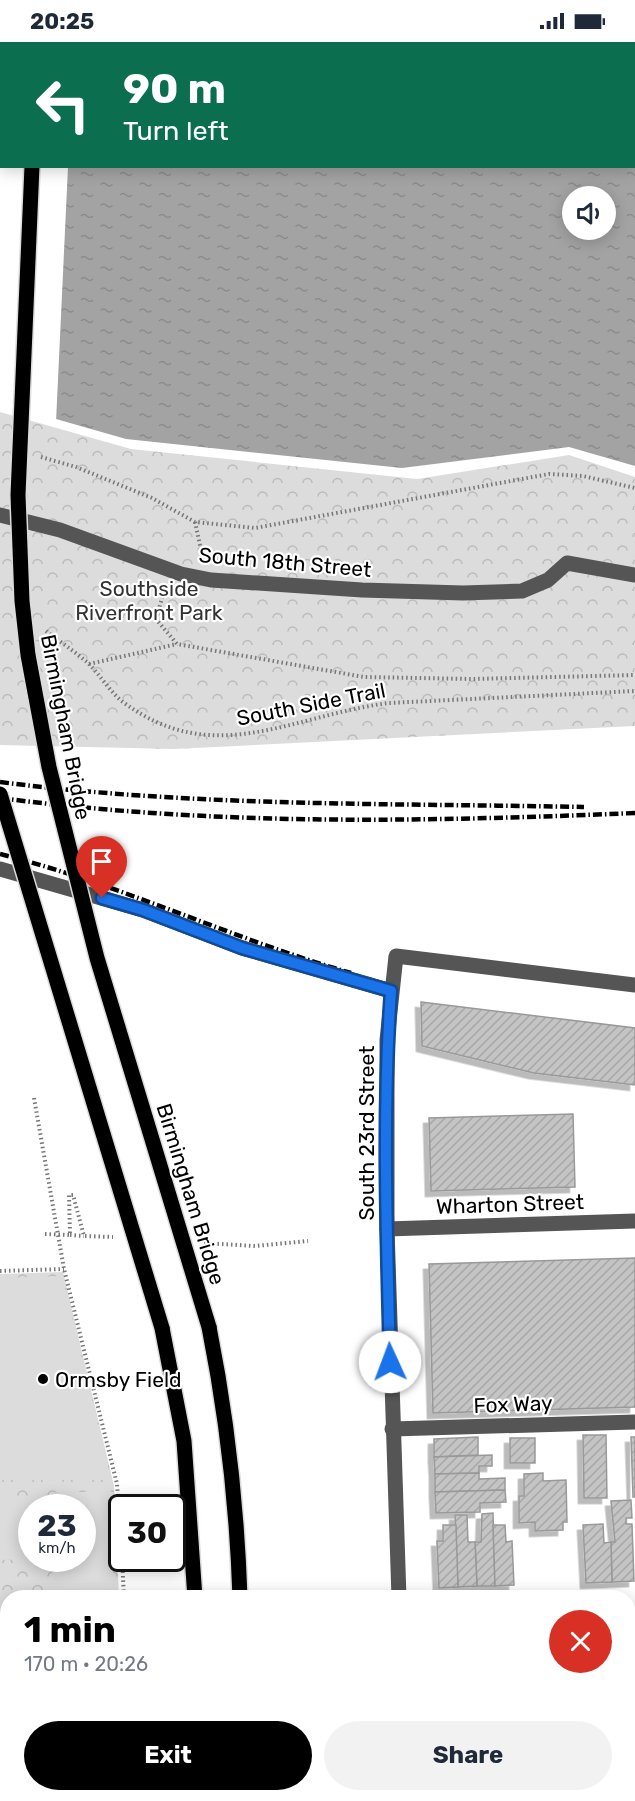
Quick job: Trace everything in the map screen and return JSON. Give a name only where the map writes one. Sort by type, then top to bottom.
[{"type":"main road","name":"Birmingham Bridge","points":[[32,168],[18,495],[21,590],[28,655],[49,767],[97,958],[209,1327],[223,1399],[233,1476],[240,1590]]},
{"type":"main road","points":[[0,794],[162,1328],[184,1441],[194,1590]]},
{"type":"street","name":"South 18th Street","points":[[0,515],[60,530],[181,574],[211,580],[463,593],[522,591],[548,580],[567,563],[635,575]]},
{"type":"street","points":[[0,869],[143,910],[242,948],[391,991]]},
{"type":"street","name":"South 23rd Street","points":[[399,1590],[387,1229],[387,1040],[396,956],[635,985]]},
{"type":"street","name":"Wharton Street","points":[[387,1229],[635,1221]]},
{"type":"street","name":"Fox Way","points":[[392,1429],[635,1422]]},
{"type":"path","points":[[33,454],[76,467],[141,494],[195,522],[255,528],[549,474],[584,476],[635,488]]},
{"type":"path","points":[[195,522],[204,561]]},
{"type":"path","points":[[164,590],[156,618],[177,644]]},
{"type":"path","name":"South Side Trail","points":[[44,629],[89,664],[120,700],[145,717],[171,729],[201,736],[272,730],[362,706],[389,703],[635,691]]},
{"type":"path","points":[[89,664],[177,644],[364,677],[472,679],[635,675]]},
{"type":"path","points":[[34,1098],[64,1269],[118,1494]]},
{"type":"path","points":[[70,1235],[84,1236]]},
{"type":"path","points":[[0,1270],[64,1269]]},
{"type":"path","points":[[123,1572],[124,1590]]},
{"type":"green space","name":"Southside Riverfront Park","points":[[0,412],[131,449],[417,479],[569,455],[635,477],[635,726],[174,749],[0,745]]},
{"type":"green space","name":"Ormsby Field","points":[[63,1272],[114,1486],[114,1494],[108,1494],[108,1572],[118,1572],[119,1590],[0,1590],[0,1274]]},
{"type":"green space","name":"Ormsby Field","points":[[62,1276],[111,1480],[0,1480],[0,1278]]},
{"type":"green space","points":[[111,1491],[111,1494],[108,1494],[108,1572],[113,1572],[114,1590],[53,1590],[52,1572],[96,1572],[96,1494],[50,1494]]},
{"type":"green space","points":[[18,1496],[18,1559],[0,1560],[0,1497]]},
{"type":"water","points":[[0,168],[635,168],[635,466],[569,447],[402,468],[126,439],[0,403]]},
{"type":"pier","points":[[0,168],[68,168],[56,422],[0,406]]},
{"type":"building","points":[[421,1002],[635,1028],[635,1085],[534,1073],[422,1046]]},
{"type":"building","points":[[573,1114],[575,1187],[431,1191],[429,1118]]},
{"type":"building","points":[[635,1258],[635,1407],[433,1413],[429,1264]]},
{"type":"building","points":[[583,1435],[606,1435],[607,1498],[584,1498]]},
{"type":"building","points":[[478,1437],[478,1455],[434,1457],[434,1439]]},
{"type":"building","points":[[631,1437],[635,1437],[635,1497],[633,1497]]},
{"type":"building","points":[[510,1438],[535,1438],[535,1463],[510,1463]]},
{"type":"building","points":[[492,1455],[492,1466],[479,1466],[479,1473],[435,1474],[434,1457]]},
{"type":"building","points":[[479,1473],[479,1479],[505,1478],[505,1490],[435,1492],[435,1474]]},
{"type":"building","points":[[543,1473],[543,1481],[566,1480],[567,1522],[563,1522],[563,1530],[535,1531],[535,1522],[519,1523],[519,1496],[524,1496],[524,1474]]},
{"type":"building","points":[[505,1490],[506,1502],[480,1503],[480,1512],[436,1513],[435,1492]]},
{"type":"building","points":[[631,1500],[632,1518],[626,1518],[626,1524],[632,1524],[634,1581],[612,1582],[611,1542],[615,1542],[611,1501]]},
{"type":"building","points":[[493,1513],[495,1586],[477,1586],[475,1542],[481,1542],[482,1514]]},
{"type":"building","points":[[455,1515],[467,1515],[468,1542],[475,1542],[477,1586],[458,1587]]},
{"type":"building","points":[[603,1524],[604,1543],[611,1542],[612,1582],[586,1583],[583,1525]]},
{"type":"building","points":[[443,1525],[456,1525],[458,1587],[439,1588],[437,1541],[443,1541]]},
{"type":"building","points":[[493,1525],[505,1525],[506,1542],[512,1541],[514,1585],[495,1586]]},
{"type":"railway","points":[[0,782],[73,790],[219,800],[584,807]]},
{"type":"railway","points":[[0,798],[160,813],[317,819],[396,820],[635,813]]},
{"type":"railway","points":[[0,854],[89,880],[263,944],[351,973]]},
{"type":"place","name":"Ormsby Field","points":[[43,1379]]},
{"type":"route","points":[[102,898],[143,910],[242,948],[391,991],[387,1040],[390,1362]]}]
